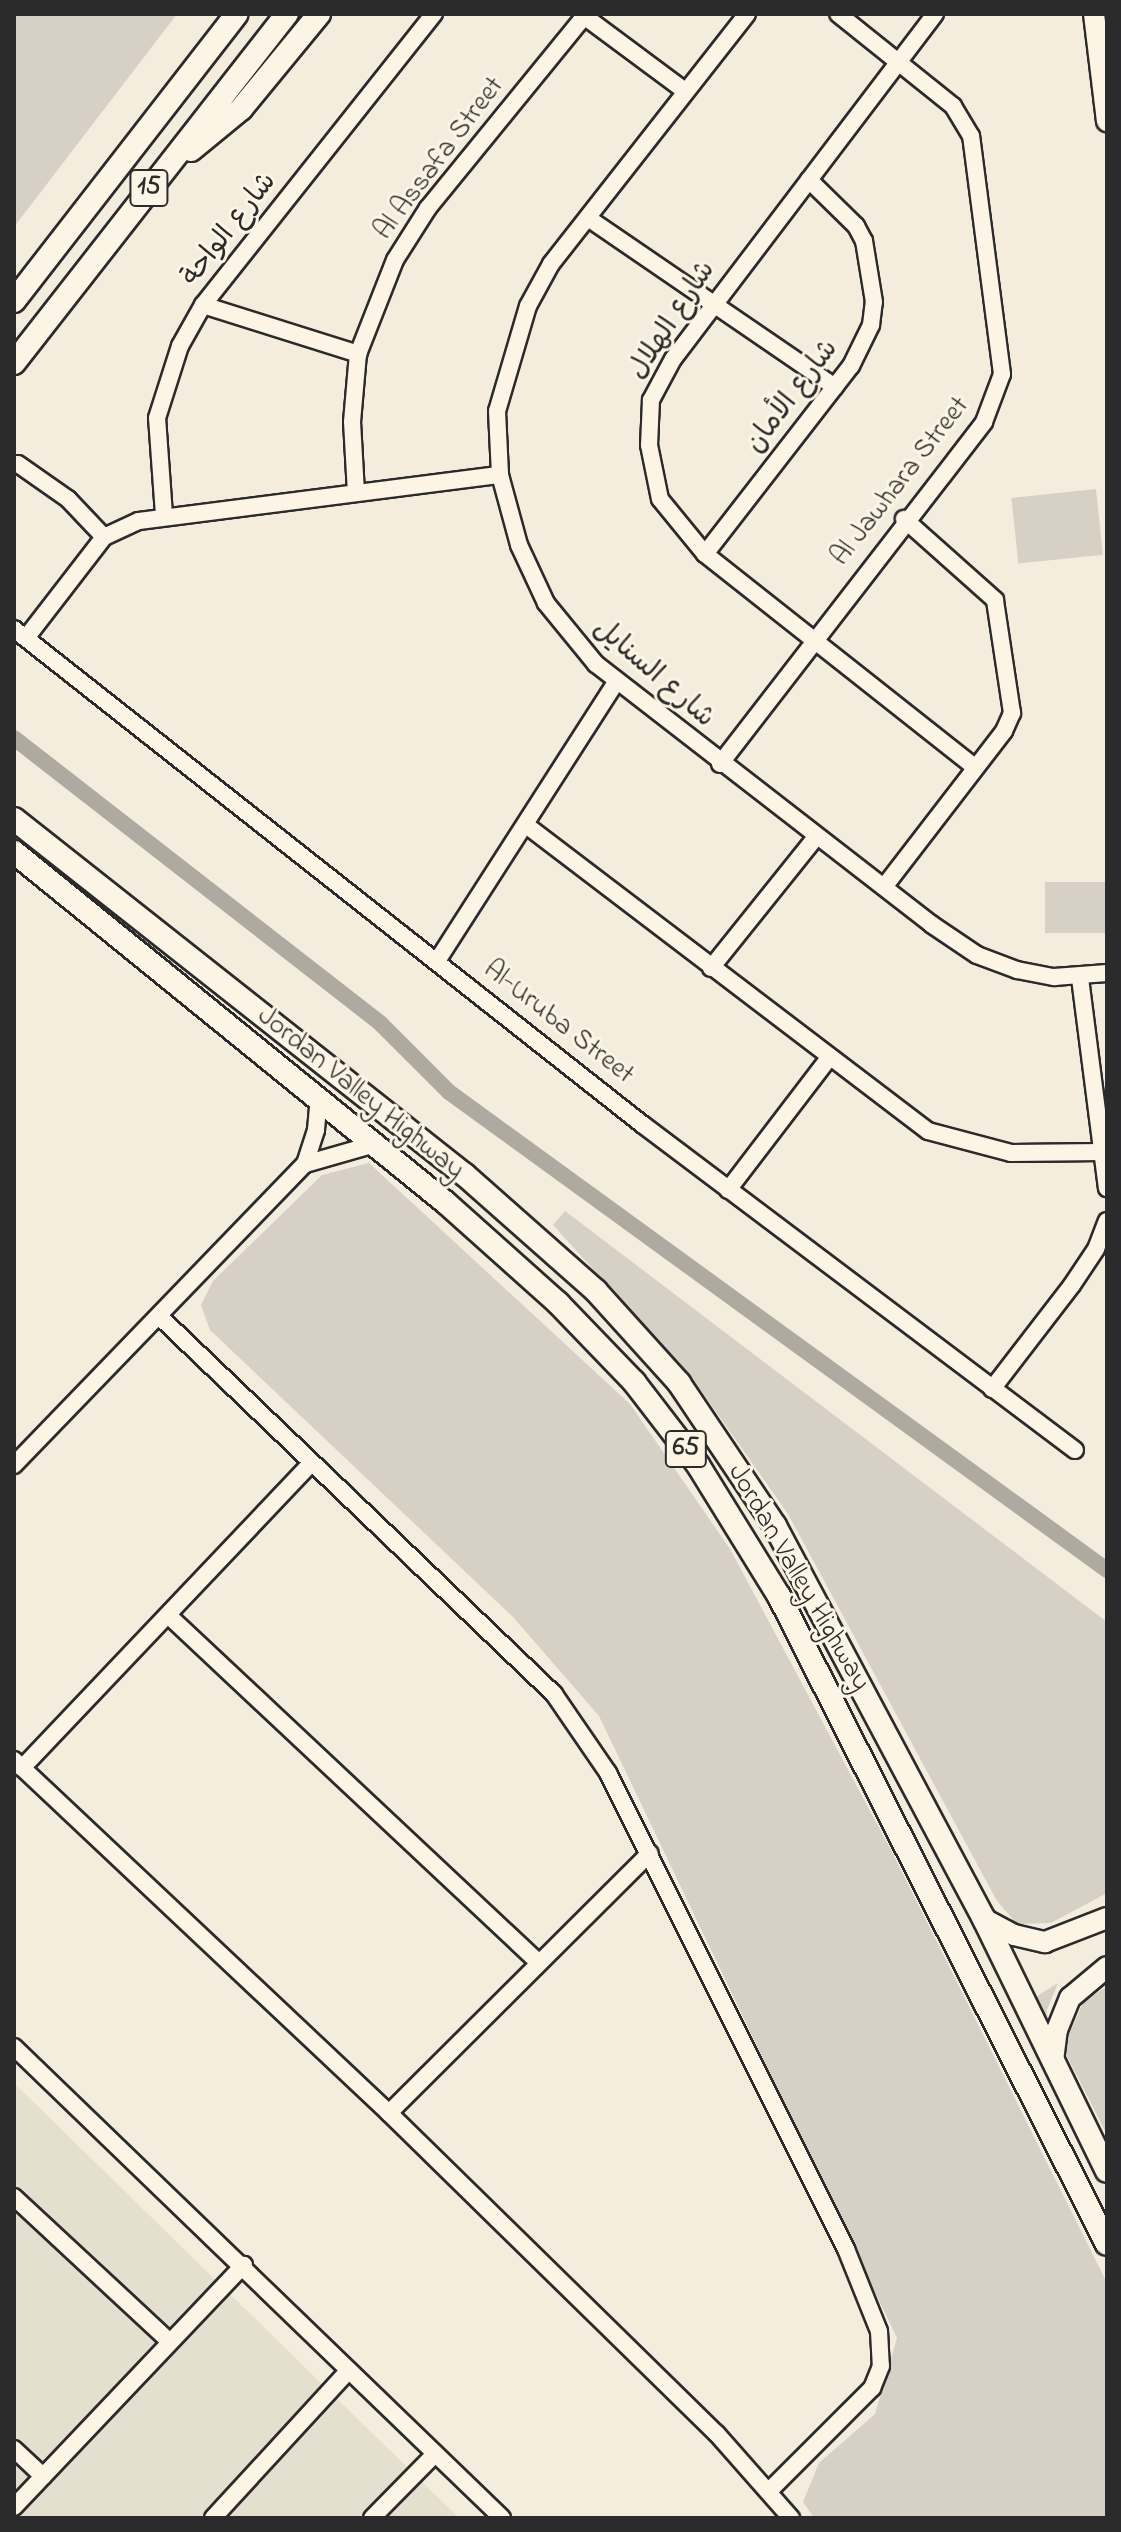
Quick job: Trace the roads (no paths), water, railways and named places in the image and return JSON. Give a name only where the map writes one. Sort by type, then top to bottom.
[{"type":"highway","name":"15","points":[[14,301],[237,14]]},
{"type":"highway","name":"15","points":[[14,363],[287,14]]},
{"type":"highway","points":[[166,166],[241,109],[319,14]]},
{"type":"highway","name":"Jordan Valley Highway","points":[[14,819],[465,1175],[596,1291],[679,1383],[775,1526],[984,1919],[1107,2171]]},
{"type":"highway","name":"Jordan Valley Highway","points":[[14,852],[375,1144],[535,1281],[634,1382],[748,1541],[888,1803],[1107,2244]]},
{"type":"highway","points":[[748,1541],[775,1526]]},
{"type":"main road","points":[[1094,14],[1107,121]]},
{"type":"main road","points":[[984,1919],[1014,1935],[1045,1942],[1107,1918]]},
{"type":"main road","points":[[1053,2061],[1066,2005],[1082,1984],[1107,1967]]},
{"type":"street","name":"شارع الواحة","points":[[164,515],[157,418],[165,381],[203,305],[434,14]]},
{"type":"street","name":"شارع السنايل","points":[[747,14],[588,218],[533,295],[508,363],[497,411],[500,475],[519,545],[546,603],[569,635],[616,682],[816,837],[977,955],[1017,970],[1080,978],[1107,973]]},
{"type":"street","name":"Al Jawhara Street","points":[[720,764],[904,519],[984,422],[1002,374],[971,136],[953,106],[903,62],[838,14]]},
{"type":"street","name":"شارع الهلال","points":[[935,14],[903,62],[714,300],[662,376],[648,421],[652,476],[660,499],[705,554],[975,767]]},
{"type":"street","points":[[585,15],[685,91]]},
{"type":"street","name":"Al Assafa Street","points":[[356,493],[352,422],[358,354],[395,260],[428,208],[585,15]]},
{"type":"street","name":"شارع الأمان","points":[[705,554],[835,387],[869,335],[874,302],[870,261],[856,226],[809,180]]},
{"type":"street","points":[[588,218],[714,300],[835,387]]},
{"type":"street","points":[[203,305],[358,354]]},
{"type":"street","points":[[18,464],[68,499],[104,537]]},
{"type":"street","points":[[20,633],[104,537],[164,515],[500,475]]},
{"type":"street","points":[[884,887],[1012,713],[995,600],[979,580],[904,519]]},
{"type":"street","name":"Al-Uruba Street","points":[[20,633],[728,1190],[1075,1450]]},
{"type":"street","points":[[437,961],[616,682]]},
{"type":"street","points":[[526,825],[898,1112],[956,1142],[1011,1153],[1103,1152]]},
{"type":"street","points":[[711,968],[816,837]]},
{"type":"street","points":[[1080,978],[1107,1188]]},
{"type":"street","points":[[728,1190],[828,1059]]},
{"type":"street","points":[[14,1465],[305,1164],[316,1130],[319,1098]]},
{"type":"street","points":[[305,1164],[375,1144]]},
{"type":"street","points":[[992,1389],[1072,1285],[1096,1249],[1107,1221]]},
{"type":"street","points":[[159,1316],[554,1694],[608,1773],[650,1853],[846,2249],[879,2331],[881,2366],[872,2388],[770,2490]]},
{"type":"street","points":[[311,1463],[169,1616],[18,1764],[389,2113],[770,2490],[791,2518]]},
{"type":"street","points":[[169,1616],[538,1962]]},
{"type":"street","points":[[389,2113],[650,1853]]},
{"type":"street","points":[[14,2047],[244,2265],[348,2371],[502,2518]]},
{"type":"street","points":[[14,2197],[170,2342]]},
{"type":"street","points":[[14,2507],[244,2265]]},
{"type":"street","points":[[213,2518],[348,2371]]},
{"type":"street","points":[[14,2449],[43,2476]]},
{"type":"street","points":[[372,2518],[435,2454]]},
{"type":"waterway","points":[[14,738],[381,1024],[449,1092],[1107,1570]]}]
